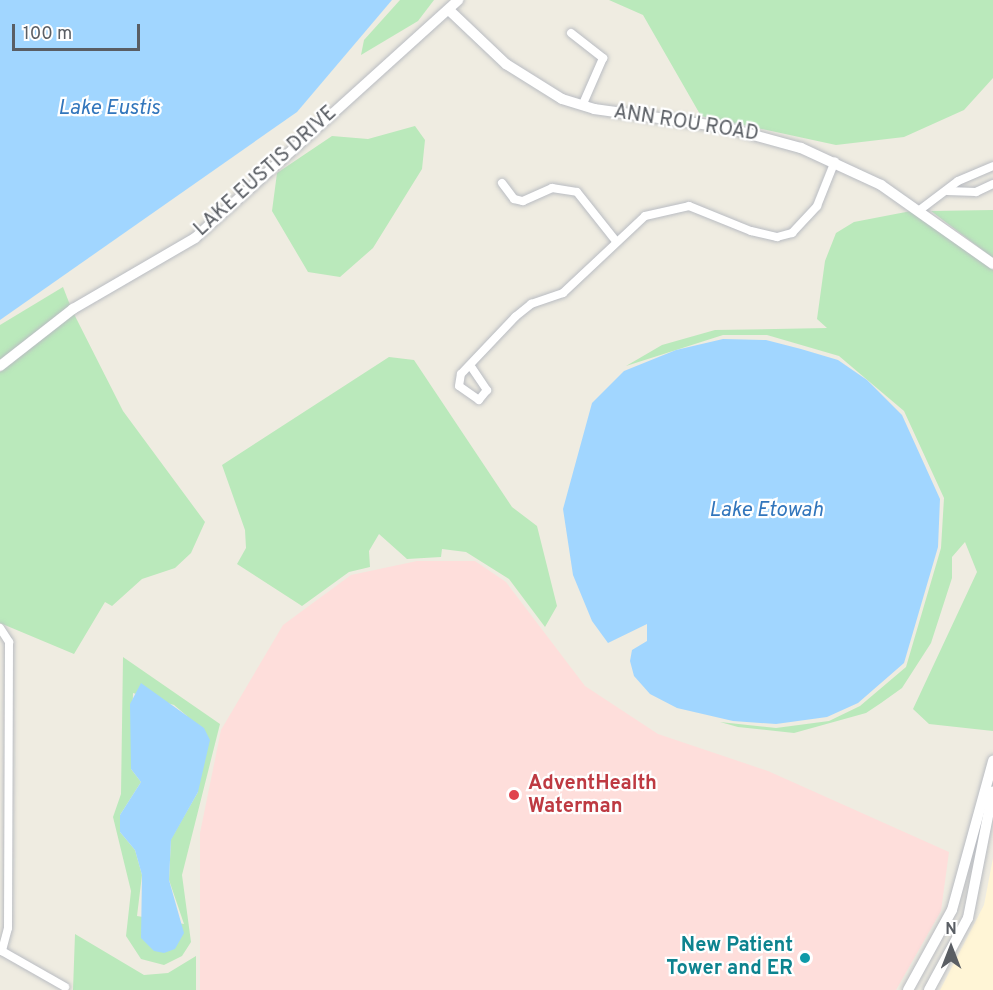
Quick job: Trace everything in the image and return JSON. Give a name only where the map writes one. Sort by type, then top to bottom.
[{"type":"street","name":"LAKE EUSTIS DRIVE","points":[[0,366],[73,309],[195,238],[458,0]]},
{"type":"street","name":"ANN ROU ROAD","points":[[448,10],[524,79],[582,106],[733,129],[835,161],[921,209],[993,264]]},
{"type":"street","points":[[571,33],[603,58],[582,106]]},
{"type":"street","points":[[472,368],[515,317],[531,304],[563,293],[615,240],[645,216],[677,206],[751,231],[777,237],[792,233],[817,206],[835,161]]},
{"type":"street","points":[[921,209],[947,191],[990,168],[993,178]]},
{"type":"street","points":[[502,183],[514,199],[523,201],[552,188],[577,192],[615,240]]},
{"type":"street","points":[[947,191],[976,192],[993,184]]},
{"type":"street","points":[[0,628],[7,638],[4,736],[8,928],[1,951],[65,987]]},
{"type":"street","points":[[908,990],[952,910],[993,761]]},
{"type":"street","points":[[929,990],[968,918],[993,791]]},
{"type":"shaded area","name":"AdventHealth Waterman","points":[[417,561],[475,561],[506,582],[585,686],[658,734],[768,771],[949,852],[941,911],[896,990],[200,990],[200,833],[221,730],[283,625],[351,575]]},
{"type":"shaded area","points":[[993,858],[993,990],[940,990],[984,905]]},
{"type":"green space","points":[[400,0],[434,0],[418,21],[361,55],[364,40]]},
{"type":"green space","points":[[609,0],[993,0],[993,78],[964,110],[904,137],[836,145],[701,116],[643,15]]},
{"type":"green space","points":[[415,126],[425,140],[422,169],[373,248],[340,277],[308,272],[272,211],[277,173],[332,136],[368,139]]},
{"type":"green space","points":[[993,210],[993,258],[931,211]]},
{"type":"green space","points":[[911,211],[993,270],[993,731],[929,724],[913,709],[977,572],[965,542],[952,557],[952,578],[931,643],[902,688],[866,713],[794,733],[738,727],[720,722],[776,728],[829,721],[860,706],[906,667],[941,548],[944,498],[904,411],[839,356],[767,335],[723,335],[626,366],[662,345],[715,330],[827,328],[817,319],[825,261],[836,233],[854,222]]},
{"type":"green space","points":[[63,287],[70,305],[0,360],[0,325]]},
{"type":"green space","points":[[74,314],[123,411],[205,522],[191,553],[175,568],[142,579],[112,606],[105,602],[74,654],[0,623],[0,372]]},
{"type":"green space","points":[[389,357],[414,360],[512,507],[537,526],[557,606],[545,627],[509,579],[466,552],[442,549],[441,557],[407,559],[379,534],[369,551],[370,567],[349,572],[302,606],[237,564],[246,548],[245,530],[222,465]]},
{"type":"green space","points":[[123,657],[220,724],[182,875],[191,942],[182,956],[164,965],[141,959],[126,936],[131,891],[113,817],[121,794]],"holes":[[[133,693],[174,705],[187,716],[198,792],[171,839],[169,880],[184,924],[137,916],[142,875],[135,850],[120,832],[120,815],[141,782],[131,769]]]},
{"type":"green space","points":[[75,934],[144,975],[168,973],[196,956],[196,990],[73,990]]},
{"type":"water","name":"Lake Eustis","points":[[0,0],[392,0],[297,112],[0,320]]},
{"type":"water","name":"Lake Etowah","points":[[723,339],[766,340],[801,349],[838,360],[867,380],[902,415],[940,499],[938,547],[904,663],[858,703],[827,717],[776,724],[733,721],[677,708],[650,694],[634,676],[630,661],[632,650],[647,641],[647,624],[608,643],[592,621],[573,575],[563,509],[592,403],[624,371],[676,350]]},
{"type":"water","points":[[141,683],[204,728],[210,740],[198,792],[171,840],[169,880],[184,933],[175,949],[164,953],[154,951],[141,938],[142,875],[135,850],[120,832],[120,815],[141,782],[131,769],[130,704]]},
{"type":"place","name":"AdventHealth Waterman","points":[[514,795]]},
{"type":"place","name":"New Patient Tower and ER","points":[[805,958]]}]
